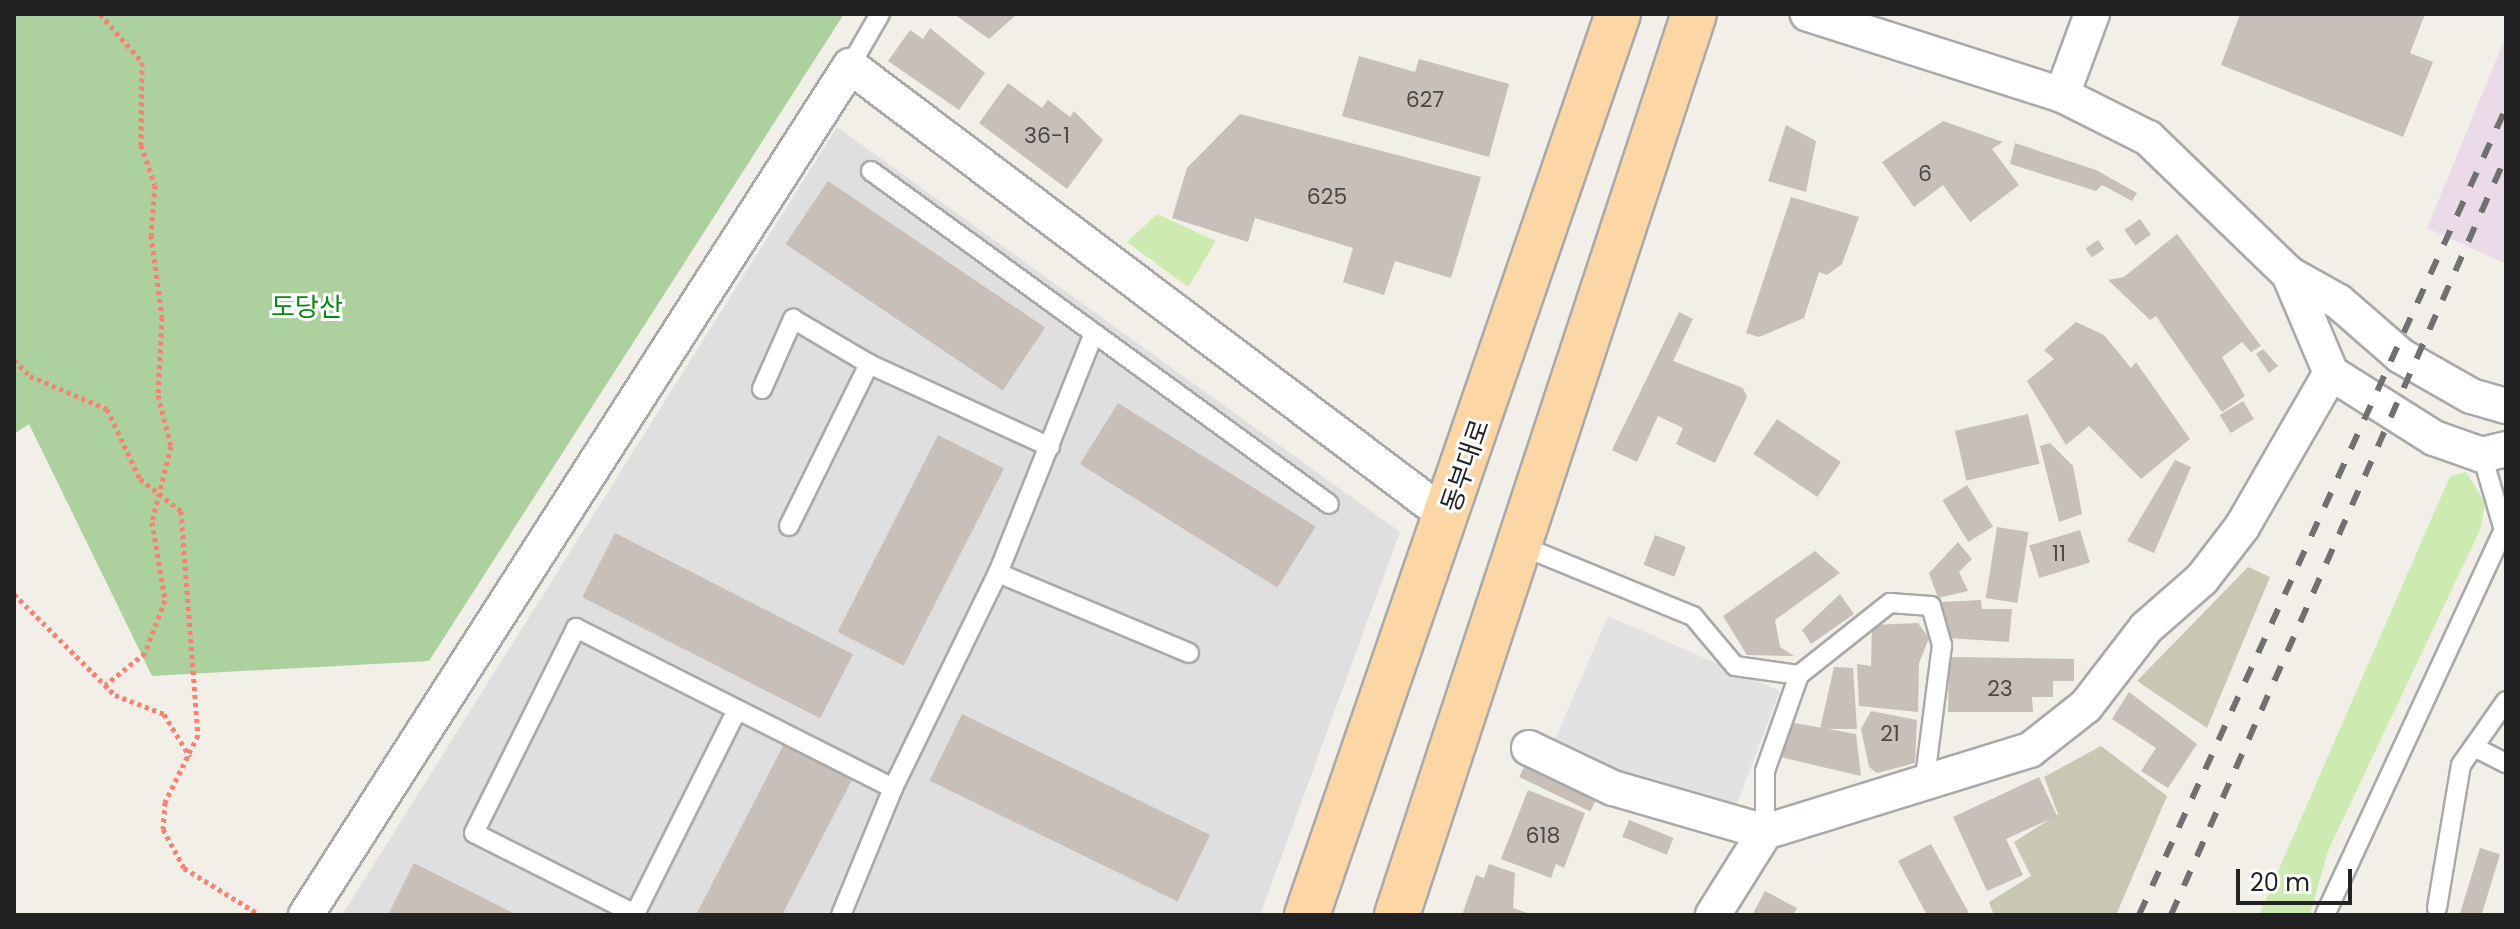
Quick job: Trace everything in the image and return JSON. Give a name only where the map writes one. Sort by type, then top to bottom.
[{"type":"main road","name":"동부대로","points":[[1307,915],[1449,518],[1618,14]]},
{"type":"main road","points":[[1397,915],[1522,546],[1694,14]]},
{"type":"street","points":[[1808,14],[1886,26],[2062,95],[2148,138],[2289,274],[2339,302],[2401,356],[2471,396],[2506,406]]},
{"type":"street","points":[[2062,95],[2092,14]]},
{"type":"street","points":[[306,915],[850,66],[1449,518]]},
{"type":"street","points":[[2289,274],[2331,373],[2434,438],[2494,452]]},
{"type":"street","points":[[1529,748],[1613,788],[1765,832],[1923,788],[2030,750],[2086,706],[2146,628],[2202,579],[2242,527],[2331,373]]},
{"type":"street","points":[[1713,915],[1765,832]]},
{"type":"lane","points":[[850,66],[880,14]]},
{"type":"lane","points":[[871,171],[1329,504]]},
{"type":"lane","points":[[762,389],[793,319],[869,364],[1050,447]]},
{"type":"lane","points":[[841,915],[893,788],[998,573],[1094,333]]},
{"type":"lane","points":[[789,526],[869,364]]},
{"type":"lane","points":[[2325,915],[2504,530],[2494,452]]},
{"type":"lane","points":[[1522,546],[1693,616],[1735,666],[1799,675]]},
{"type":"lane","points":[[998,573],[1189,653]]},
{"type":"lane","points":[[1765,832],[1765,771],[1799,675],[1890,603],[1931,606],[1942,645],[1923,788]]},
{"type":"lane","points":[[737,710],[635,914],[474,833],[576,628],[893,788]]},
{"type":"lane","points":[[2437,908],[2461,765],[2506,701]]},
{"type":"lane","points":[[2474,747],[2506,763]]},
{"type":"path","points":[[100,14],[142,62],[141,145],[155,185],[158,395],[171,446],[162,496],[152,522],[165,600],[145,653],[105,685]]},
{"type":"path","points":[[14,360],[30,376],[107,409],[140,479],[181,511],[180,566],[194,616],[190,668],[198,735],[190,758],[165,802],[171,849],[193,875],[260,915]]},
{"type":"path","points":[[14,594],[105,685],[164,714],[190,758]]},
{"type":"shaded area","points":[[2506,36],[2506,264],[2427,228]]},
{"type":"shaded area","points":[[837,127],[1400,532],[1260,915],[342,915]]},
{"type":"shaded area","points":[[2248,567],[2270,577],[2207,728],[2137,681]]},
{"type":"shaded area","points":[[1608,616],[1780,691],[1735,809],[1624,776],[1554,742]]},
{"type":"shaded area","points":[[2101,746],[2167,796],[2116,915],[1994,915],[1989,902],[2031,876],[2014,842],[2058,814],[2044,777]]},
{"type":"green space","name":"도당산","points":[[14,14],[844,14],[429,661],[152,676],[29,424],[14,434]]},
{"type":"green space","points":[[1157,214],[1216,241],[1188,287],[1127,242]]},
{"type":"green space","points":[[2466,472],[2485,502],[2481,528],[2328,851],[2310,915],[2259,915],[2450,476]]},
{"type":"building","points":[[954,14],[1017,14],[989,39]]},
{"type":"building","points":[[2240,14],[2425,14],[2410,53],[2433,62],[2403,137],[2221,65]]},
{"type":"building","points":[[930,28],[985,73],[959,110],[888,61],[910,30],[923,39]]},
{"type":"building","points":[[1359,56],[1415,72],[1419,59],[1509,84],[1489,157],[1342,116]]},
{"type":"building","points":[[1008,83],[1042,108],[1048,100],[1070,117],[1074,111],[1103,140],[1067,189],[979,123]]},
{"type":"building","points":[[1240,114],[1481,177],[1451,278],[1395,261],[1384,295],[1343,282],[1353,248],[1255,218],[1248,242],[1172,218],[1187,168]]},
{"type":"building","points":[[1943,121],[2003,142],[1992,149],[2019,185],[1970,222],[1943,185],[1914,207],[1882,162]]},
{"type":"building","points":[[1786,125],[1816,141],[1806,192],[1768,181]]},
{"type":"building","points":[[2015,143],[2096,170],[2137,193],[2132,201],[2102,185],[2096,191],[2010,164]]},
{"type":"building","points":[[828,181],[1045,328],[1003,391],[786,244]]},
{"type":"building","points":[[1791,197],[1859,217],[1842,264],[1827,275],[1819,272],[1804,318],[1759,337],[1746,333]]},
{"type":"building","points":[[2140,219],[2151,235],[2135,245],[2124,230]]},
{"type":"building","points":[[2177,234],[2261,346],[2251,352],[2242,342],[2222,357],[2245,396],[2222,412],[2156,316],[2150,320],[2108,280],[2124,277]]},
{"type":"building","points":[[2098,240],[2104,249],[2092,258],[2086,248]]},
{"type":"building","points":[[1679,312],[1693,319],[1673,361],[1743,388],[1747,397],[1715,463],[1676,444],[1683,428],[1658,416],[1637,462],[1612,450]]},
{"type":"building","points":[[2076,322],[2104,335],[2131,368],[2136,362],[2190,439],[2141,479],[2089,426],[2066,445],[2027,381],[2054,359],[2044,350]]},
{"type":"building","points":[[2263,349],[2278,366],[2269,373],[2256,354]]},
{"type":"building","points":[[2243,401],[2254,419],[2231,433],[2220,415]]},
{"type":"building","points":[[1118,403],[1316,526],[1277,588],[1080,464]]},
{"type":"building","points":[[2028,414],[2039,464],[1966,481],[1955,431]]},
{"type":"building","points":[[1777,419],[1841,462],[1817,497],[1754,454]]},
{"type":"building","points":[[938,435],[1004,469],[904,666],[838,632]]},
{"type":"building","points":[[2050,443],[2073,466],[2082,514],[2059,522],[2040,446]]},
{"type":"building","points":[[2175,460],[2191,467],[2154,553],[2127,541]]},
{"type":"building","points":[[1967,485],[1993,527],[1968,542],[1942,500]]},
{"type":"building","points":[[1997,527],[2029,532],[2017,603],[1986,598]]},
{"type":"building","points":[[2080,530],[2090,563],[2039,578],[2029,545]]},
{"type":"building","points":[[615,533],[853,654],[820,718],[582,597]]},
{"type":"building","points":[[1655,535],[1686,547],[1674,577],[1644,565]]},
{"type":"building","points":[[1958,542],[1972,559],[1959,572],[1968,591],[1938,598],[1929,573]]},
{"type":"building","points":[[1815,551],[1840,573],[1775,620],[1780,647],[1794,656],[1747,655],[1723,616]]},
{"type":"building","points":[[1840,594],[1854,614],[1811,644],[1802,630]]},
{"type":"building","points":[[1981,600],[1982,609],[2012,609],[2009,642],[1948,638],[1942,602]]},
{"type":"building","points":[[1918,623],[1929,638],[1919,663],[1918,712],[1859,706],[1857,664],[1871,666],[1872,625]]},
{"type":"building","points":[[1949,657],[2074,659],[2074,681],[2053,681],[2053,697],[2032,697],[2033,712],[1948,712]]},
{"type":"building","points":[[1834,667],[1853,668],[1857,729],[1820,729]]},
{"type":"building","points":[[2129,692],[2197,744],[2168,788],[2141,771],[2156,748],[2112,719]]},
{"type":"building","points":[[1871,711],[1917,720],[1915,763],[1877,773],[1869,767],[1861,729]]},
{"type":"building","points":[[962,714],[1210,835],[1178,902],[930,781]]},
{"type":"building","points":[[1789,722],[1856,734],[1861,776],[1780,757]]},
{"type":"building","points":[[785,742],[853,778],[782,915],[696,915]]},
{"type":"building","points":[[1528,759],[1599,794],[1590,812],[1519,777]]},
{"type":"building","points":[[2039,777],[2057,816],[2006,839],[2023,875],[1987,891],[1953,817]]},
{"type":"building","points":[[1528,790],[1585,813],[1564,868],[1556,864],[1551,878],[1501,859]]},
{"type":"building","points":[[1629,820],[1674,838],[1667,855],[1622,837]]},
{"type":"building","points":[[1931,844],[1970,915],[1927,915],[1898,861]]},
{"type":"building","points":[[2480,848],[2500,854],[2481,915],[2460,914]]},
{"type":"building","points":[[414,863],[517,915],[388,915]]},
{"type":"building","points":[[1489,864],[1515,873],[1513,908],[1533,915],[1462,915],[1476,875],[1484,878]]},
{"type":"building","points":[[1765,891],[1797,908],[1793,915],[1752,915]]},
{"type":"railway","points":[[2139,915],[2506,108]]},
{"type":"railway","points":[[2171,915],[2506,156]]}]
